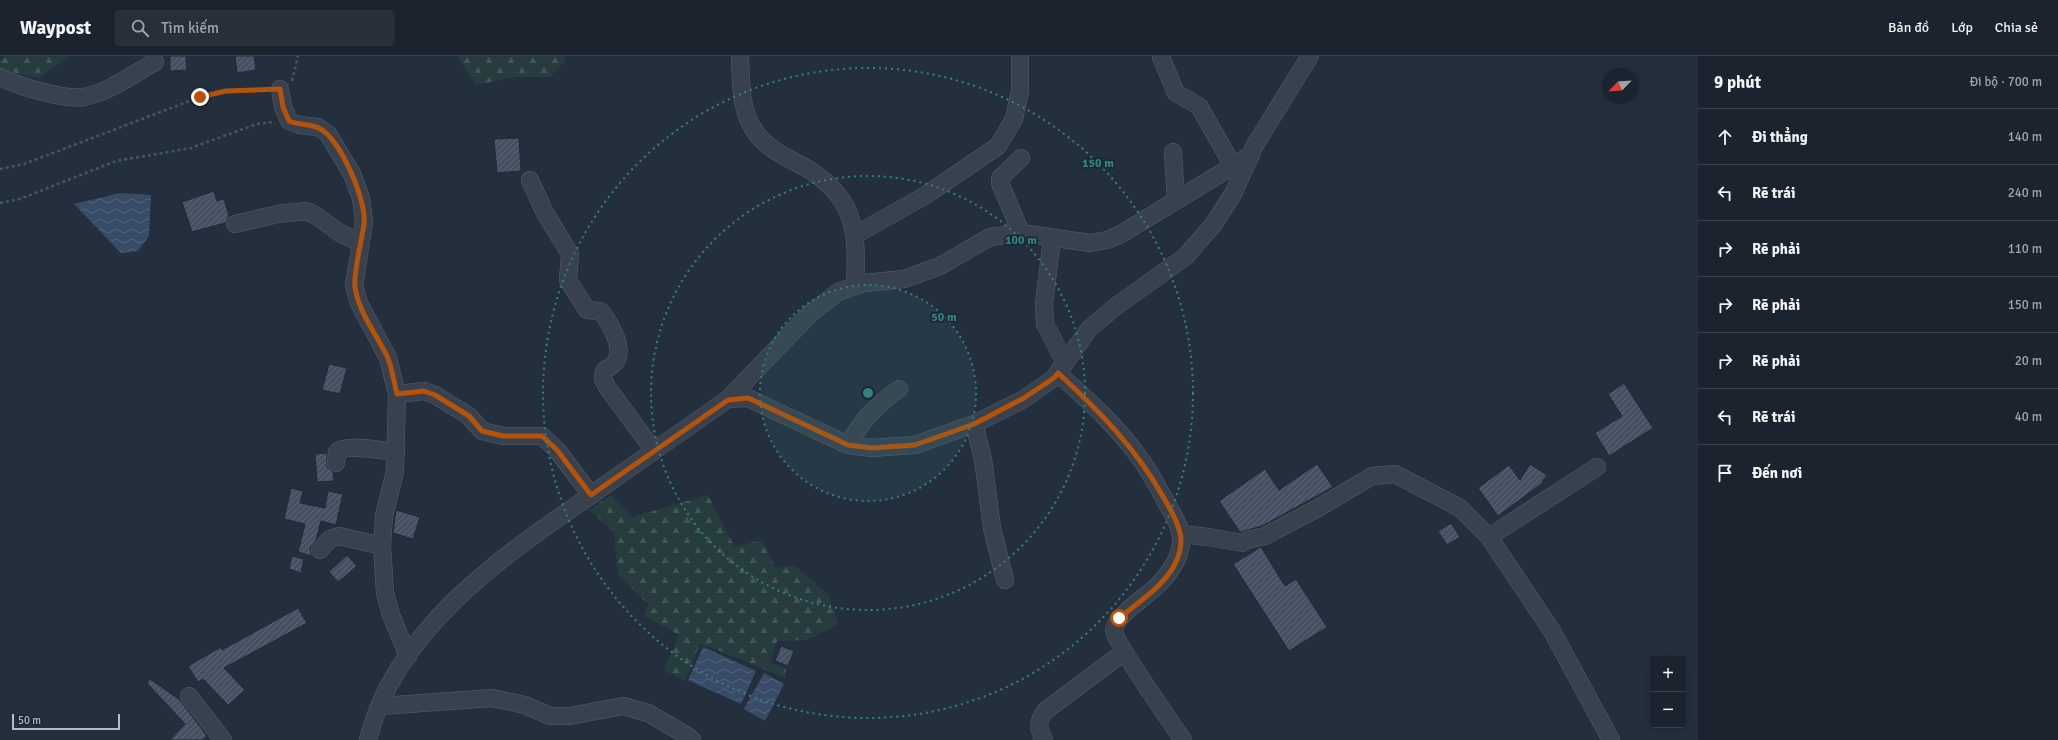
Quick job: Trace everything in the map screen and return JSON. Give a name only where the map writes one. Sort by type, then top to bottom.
[{"type":"street","points":[[855,235],[926,195],[998,146],[1014,119],[1020,91],[1020,56]]},
{"type":"street","points":[[728,400],[748,398],[848,445],[872,448],[915,445],[974,424],[1024,398],[1054,378],[1089,329],[1115,307],[1185,257],[1209,230],[1233,194],[1251,155],[1310,56]]},
{"type":"street","points":[[740,57],[744,106],[753,129],[770,148],[816,173],[838,192],[853,222],[857,250],[855,286]]},
{"type":"street","points":[[1161,57],[1176,93],[1199,106],[1232,166]]},
{"type":"street","points":[[0,77],[32,89],[82,97],[110,87],[155,62]]},
{"type":"street","points":[[280,89],[283,107],[289,121],[299,125],[318,128],[328,134],[352,174],[361,198],[364,222],[354,286],[359,304],[388,358],[397,394],[395,471],[384,516],[382,546],[385,593],[408,656]]},
{"type":"street","points":[[1173,152],[1176,201]]},
{"type":"street","points":[[368,740],[392,679],[422,636],[464,592],[520,544],[728,400],[810,314],[838,292],[864,283],[904,279],[940,266],[990,236],[1021,232],[1090,243],[1107,240],[1121,234],[1251,155]]},
{"type":"street","points":[[1021,158],[1000,178],[1000,183],[1021,232]]},
{"type":"street","points":[[530,180],[544,211],[570,254],[568,276],[571,287],[587,310],[597,310],[603,314],[619,349],[615,363],[604,371],[603,379],[654,451]]},
{"type":"street","points":[[236,224],[278,214],[306,211],[315,215],[340,233],[361,243]]},
{"type":"street","points":[[1052,238],[1044,304],[1045,324],[1062,368],[1136,453],[1175,517],[1181,534],[1181,544],[1174,566],[1149,594],[1115,624],[1114,632],[1124,652],[1183,740]]},
{"type":"street","points":[[848,445],[866,416],[899,389]]},
{"type":"street","points":[[397,394],[424,391],[435,395],[469,416],[482,431],[503,436],[542,436],[557,450],[591,495]]},
{"type":"street","points":[[974,424],[983,459],[992,528],[1005,580]]},
{"type":"street","points":[[336,463],[337,452],[342,448],[396,452]]},
{"type":"street","points":[[1489,537],[1597,467]]},
{"type":"street","points":[[1181,534],[1242,543],[1246,540],[1264,536],[1318,508],[1372,476],[1395,474],[1460,508],[1489,537],[1552,631],[1610,740]]},
{"type":"street","points":[[320,550],[330,539],[339,536],[382,546]]},
{"type":"street","points":[[1044,740],[1038,728],[1039,720],[1045,711],[1124,652]]},
{"type":"street","points":[[189,696],[222,740]]},
{"type":"street","points":[[381,706],[492,698],[525,705],[550,716],[570,716],[623,706],[648,713],[686,734],[692,740]]},
{"type":"path","points":[[0,169],[24,164],[200,97],[226,91],[280,89],[292,81],[298,56]]},
{"type":"path","points":[[0,203],[20,199],[116,161],[191,148],[257,124],[289,121]]},
{"type":"green space","points":[[6,56],[67,57],[40,78],[0,70],[0,60]]},
{"type":"green space","points":[[457,56],[565,56],[565,61],[550,77],[514,77],[476,85]]},
{"type":"green space","points":[[611,495],[632,517],[708,495],[735,547],[762,540],[776,568],[794,565],[829,595],[838,624],[807,640],[777,641],[770,662],[786,669],[785,678],[700,643],[685,681],[664,670],[679,635],[644,616],[648,604],[618,575],[614,532],[589,510]]},
{"type":"water","points":[[120,193],[151,195],[149,236],[138,251],[121,253],[74,204]]},
{"type":"water","points":[[703,647],[756,671],[741,704],[688,680]]},
{"type":"water","points":[[764,673],[784,684],[765,721],[744,709]]},
{"type":"building","points":[[170,56],[186,56],[187,70],[170,71]]},
{"type":"building","points":[[235,56],[254,56],[256,70],[237,73]]},
{"type":"building","points":[[519,138],[521,171],[497,173],[494,139]]},
{"type":"building","points":[[214,191],[217,201],[224,199],[229,216],[225,223],[192,232],[182,202]]},
{"type":"building","points":[[329,364],[347,368],[340,394],[322,390]]},
{"type":"building","points":[[1624,383],[1653,428],[1609,456],[1595,433],[1622,416],[1608,394]]},
{"type":"building","points":[[327,453],[327,467],[333,472],[334,481],[317,482],[315,454]]},
{"type":"building","points":[[1317,464],[1333,487],[1262,526],[1240,532],[1219,501],[1265,469],[1279,490]]},
{"type":"building","points":[[1530,464],[1547,475],[1541,484],[1498,516],[1478,488],[1509,465],[1520,480]]},
{"type":"building","points":[[291,488],[303,491],[300,503],[325,508],[328,491],[343,494],[336,525],[321,521],[316,540],[310,548],[312,556],[298,552],[305,524],[284,519]]},
{"type":"building","points":[[396,510],[420,517],[413,539],[393,533]]},
{"type":"building","points":[[1451,523],[1460,537],[1447,545],[1438,531]]},
{"type":"building","points":[[1261,547],[1285,586],[1296,579],[1327,627],[1289,651],[1233,564]]},
{"type":"building","points":[[347,555],[357,566],[338,582],[329,572]]},
{"type":"building","points":[[292,556],[304,559],[301,573],[289,569]]},
{"type":"building","points":[[298,608],[307,623],[224,668],[245,690],[228,705],[203,679],[198,682],[188,666],[221,647],[222,650]]},
{"type":"building","points":[[781,646],[794,651],[788,666],[775,661]]},
{"type":"building","points":[[150,679],[180,700],[207,736],[203,740],[170,740],[185,724],[147,683]]},
{"type":"route","points":[[200,97],[226,91],[280,89],[283,107],[289,121],[299,125],[318,128],[328,134],[352,174],[361,198],[364,222],[354,286],[359,304],[388,358],[397,394],[424,391],[435,395],[469,416],[477,423],[482,431],[503,436],[542,436],[570,465],[591,495],[728,400],[748,398],[848,445],[872,448],[915,445],[974,424],[1024,398],[1054,378],[1058,373],[1102,415],[1136,453],[1156,483],[1175,517],[1181,534],[1181,544],[1174,566],[1149,594],[1119,618]]}]
